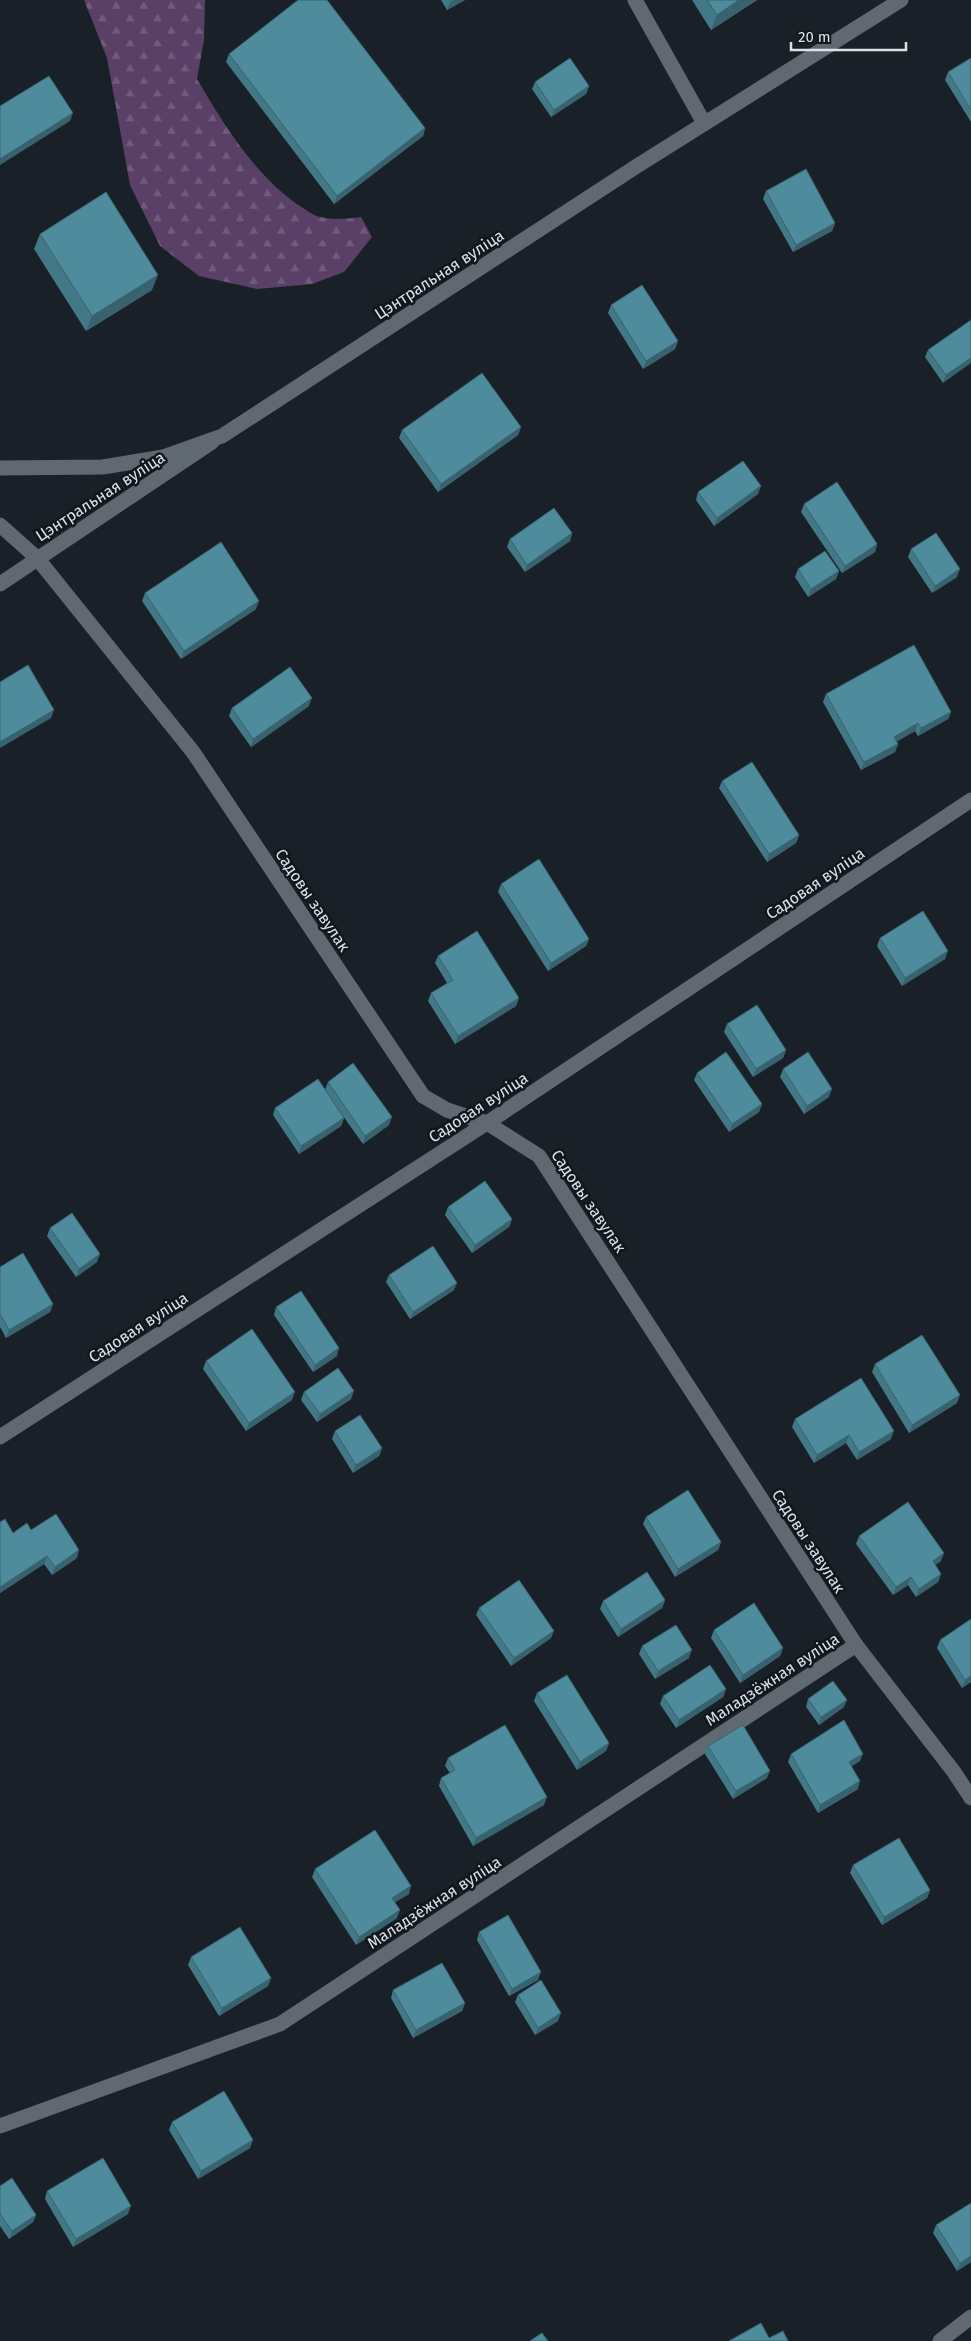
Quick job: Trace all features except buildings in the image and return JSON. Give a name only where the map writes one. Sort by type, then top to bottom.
[{"type":"street","points":[[635,0],[704,123]]},
{"type":"street","name":"Цэнтральная вуліца","points":[[0,584],[222,436],[704,123],[901,0]]},
{"type":"street","points":[[0,468],[102,467],[163,457],[222,436]]},
{"type":"street","name":"Садовы завулак","points":[[0,524],[37,558],[193,752],[423,1096],[447,1110],[487,1123],[540,1156],[856,1645],[954,1772],[971,1798]]},
{"type":"street","name":"Садовая вуліца","points":[[0,1437],[487,1123],[971,800]]},
{"type":"street","name":"Маладзёжная вуліца","points":[[0,2126],[280,2024],[856,1645]]},
{"type":"street","points":[[940,2341],[971,2317]]},
{"type":"green space","points":[[84,0],[205,0],[204,40],[197,79],[243,150],[256,167],[286,196],[309,212],[325,218],[346,219],[361,217],[372,237],[344,272],[312,284],[257,289],[199,276],[160,246],[130,185],[107,58]]}]
